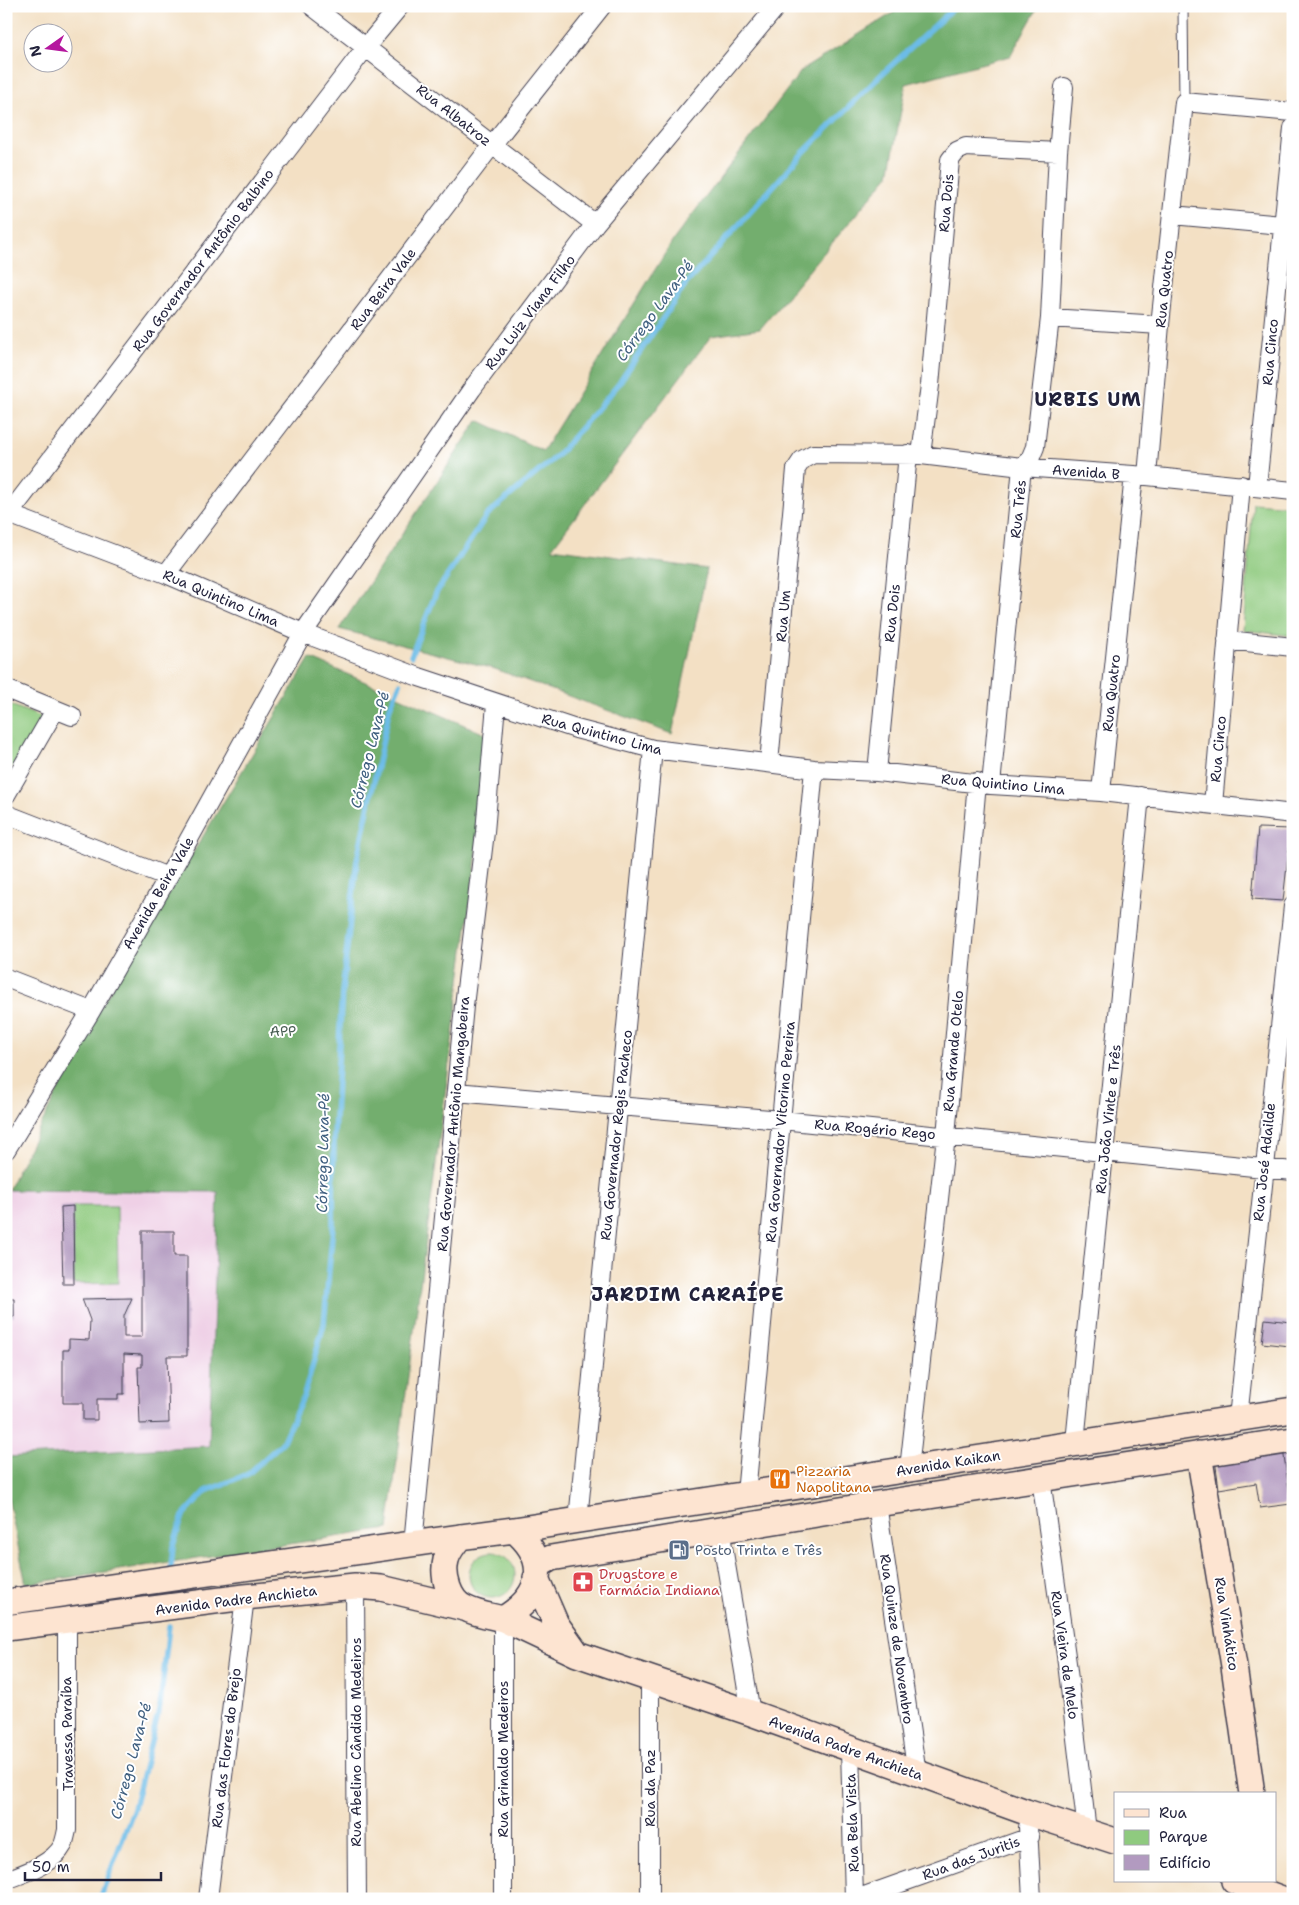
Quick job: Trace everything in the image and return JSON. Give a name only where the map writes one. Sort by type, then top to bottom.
[{"type":"street","name":"Rua Albatroz","points":[[312,6],[595,224]]},
{"type":"street","name":"Rua Governador Antônio Balbino","points":[[7,514],[366,47],[400,6]]},
{"type":"street","name":"Rua Beira Vale","points":[[166,574],[492,145],[602,6]]},
{"type":"street","name":"Rua Luiz Viana Filho","points":[[303,633],[472,388],[595,224],[777,6]]},
{"type":"street","name":"Rua Três","points":[[984,783],[1022,467],[1030,459],[1035,447],[1050,318],[1058,152],[1064,87]]},
{"type":"street","points":[[1184,102],[1293,112]]},
{"type":"street","name":"Rua Quatro","points":[[1101,792],[1160,325],[1184,102]]},
{"type":"street","name":"Rua Cinco","points":[[1213,805],[1227,640],[1290,174],[1293,128]]},
{"type":"street","name":"Rua Dois","points":[[877,772],[915,454],[930,385],[950,160],[957,151],[966,147],[1058,152]]},
{"type":"street","points":[[1172,215],[1282,225]]},
{"type":"street","points":[[1050,318],[1160,325]]},
{"type":"street","name":"Avenida B","points":[[796,469],[802,460],[813,454],[915,454],[1022,467],[1140,475],[1293,491]]},
{"type":"street","name":"Rua Um","points":[[769,763],[796,469]]},
{"type":"street","name":"Rua Quintino Lima","points":[[7,514],[166,574],[303,633],[419,678],[576,729],[653,749],[814,768],[1101,792],[1293,814]]},
{"type":"street","name":"Avenida Beira Vale","points":[[6,1150],[90,1011],[168,876],[303,633]]},
{"type":"street","points":[[1227,640],[1293,647]]},
{"type":"street","points":[[6,689],[63,713],[6,795]]},
{"type":"street","name":"Rua Governador Antônio Mangabeira","points":[[413,1544],[464,1006],[485,832],[496,704]]},
{"type":"street","name":"Rua Governador Regis Pacheco","points":[[578,1520],[653,749]]},
{"type":"street","name":"Rua Governador Vitorino Pereira","points":[[746,1494],[814,768]]},
{"type":"street","name":"Rua Grande Otelo","points":[[909,1469],[984,783]]},
{"type":"street","name":"Rua João Vinte e Três","points":[[1075,1442],[1140,796]]},
{"type":"street","points":[[6,814],[168,876]]},
{"type":"street","name":"Rua José Adailde","points":[[1238,1418],[1263,1169],[1293,906]]},
{"type":"street","points":[[6,978],[90,1011]]},
{"type":"street","name":"Rua Rogério Rego","points":[[456,1092],[781,1120],[1293,1171]]},
{"type":"street","name":"Avenida Kaikan","points":[[514,1530],[1075,1442],[1293,1410]]},
{"type":"street","points":[[1195,1424],[1199,1454]]},
{"type":"street","points":[[503,1619],[527,1600],[535,1586],[537,1572],[550,1558],[877,1504],[1293,1440]]},
{"type":"street","name":"Rua Vinhático","points":[[1199,1454],[1234,1666],[1252,1792]]},
{"type":"street","name":"Rua Vieira de Melo","points":[[1041,1480],[1067,1663],[1087,1831]]},
{"type":"street","name":"Rua Quinze de Novembro","points":[[877,1504],[917,1774]]},
{"type":"street","points":[[720,1529],[751,1713]]},
{"type":"street","points":[[6,1602],[514,1530],[532,1548],[537,1572],[556,1624],[577,1654]]},
{"type":"street","points":[[460,1537],[452,1545],[446,1560],[445,1571],[450,1592],[464,1608]]},
{"type":"street","name":"Avenida Padre Anchieta","points":[[6,1628],[67,1622],[245,1597],[355,1586],[381,1588],[503,1619],[577,1654],[751,1713],[1026,1812],[1114,1841]]},
{"type":"street","name":"Rua Abelino Cândido Medeiros","points":[[355,1586],[357,1899]]},
{"type":"street","name":"Rua das Flores do Brejo","points":[[208,1899],[245,1597]]},
{"type":"street","name":"Rua Grinaldo Medeiros","points":[[503,1619],[503,1899]]},
{"type":"street","name":"Travessa Paraíba","points":[[6,1880],[36,1868],[52,1857],[63,1846],[67,1830],[67,1622]]},
{"type":"street","name":"Rua da Paz","points":[[650,1678],[650,1899]]},
{"type":"street","name":"Rua Bela Vista","points":[[850,1748],[855,1899]]},
{"type":"street","points":[[1026,1812],[1030,1837],[1032,1899]]},
{"type":"street","name":"Rua das Juritis","points":[[855,1899],[1030,1837]]},
{"type":"street","points":[[1227,1882],[1228,1899]]},
{"type":"street","points":[[1238,1882],[1271,1891]]},
{"type":"lane","points":[[1183,6],[1184,102]]},
{"type":"shaded area","points":[[8,1190],[218,1192],[209,1446],[6,1457],[6,1250]]},
{"type":"green space","points":[[904,6],[1039,6],[1010,56],[906,84],[889,175],[760,329],[711,336],[552,548],[707,569],[672,734],[495,669],[339,629],[478,420],[543,451],[674,239],[802,70]]},
{"type":"green space","points":[[1253,503],[1293,506],[1293,636],[1243,630]]},
{"type":"green space","name":"APP","points":[[310,658],[492,737],[388,1529],[26,1584],[6,1488],[6,1457],[209,1446],[218,1192],[8,1190],[98,1011]]},
{"type":"green space","points":[[6,703],[43,718],[6,777]]},
{"type":"green space","points":[[73,1206],[117,1206],[118,1283],[74,1284]]},
{"type":"green space","points":[[487,1552],[497,1552],[511,1562],[515,1575],[511,1588],[505,1594],[497,1598],[487,1598],[473,1588],[469,1580],[469,1570],[479,1556]]},
{"type":"building","points":[[1258,828],[1291,829],[1283,901],[1252,899]]},
{"type":"building","points":[[73,1206],[74,1284],[63,1284],[61,1207]]},
{"type":"building","points":[[142,1231],[174,1231],[174,1256],[187,1256],[187,1356],[167,1356],[169,1423],[140,1424],[138,1367],[142,1367],[142,1355],[124,1354],[124,1394],[118,1394],[118,1399],[97,1399],[97,1420],[83,1420],[83,1403],[63,1403],[63,1350],[69,1350],[69,1339],[89,1340],[90,1320],[82,1299],[132,1298],[124,1316],[124,1337],[142,1337]]},
{"type":"building","points":[[6,1299],[14,1299],[14,1317],[6,1317]]},
{"type":"building","points":[[1265,1319],[1291,1322],[1289,1346],[1262,1343]]},
{"type":"building","points":[[1283,1449],[1291,1504],[1260,1508],[1256,1483],[1219,1489],[1215,1459]]},
{"type":"waterway","name":"Córrego Lava-Pé","points":[[411,656],[436,593],[487,515],[557,456],[617,386],[686,284],[802,154],[882,74],[956,6]]},
{"type":"waterway","name":"Córrego Lava-Pé","points":[[171,1568],[173,1546],[183,1516],[206,1491],[248,1474],[282,1443],[304,1395],[324,1324],[333,1226],[334,1136],[342,991],[357,860],[390,707],[400,684]]},
{"type":"waterway","name":"Córrego Lava-Pé","points":[[100,1899],[134,1808],[160,1706],[169,1626]]},
{"type":"place","name":"Pizzaria Napolitana","points":[[780,1479]]},
{"type":"place","name":"Posto Trinta e Três","points":[[679,1550]]},
{"type":"place","name":"Drugstore e Farmácia Indiana","points":[[583,1582]]},
{"type":"district","name":"URBIS UM","points":[[1088,399]]},
{"type":"district","name":"JARDIM CARAÍPE","points":[[688,1294]]}]
